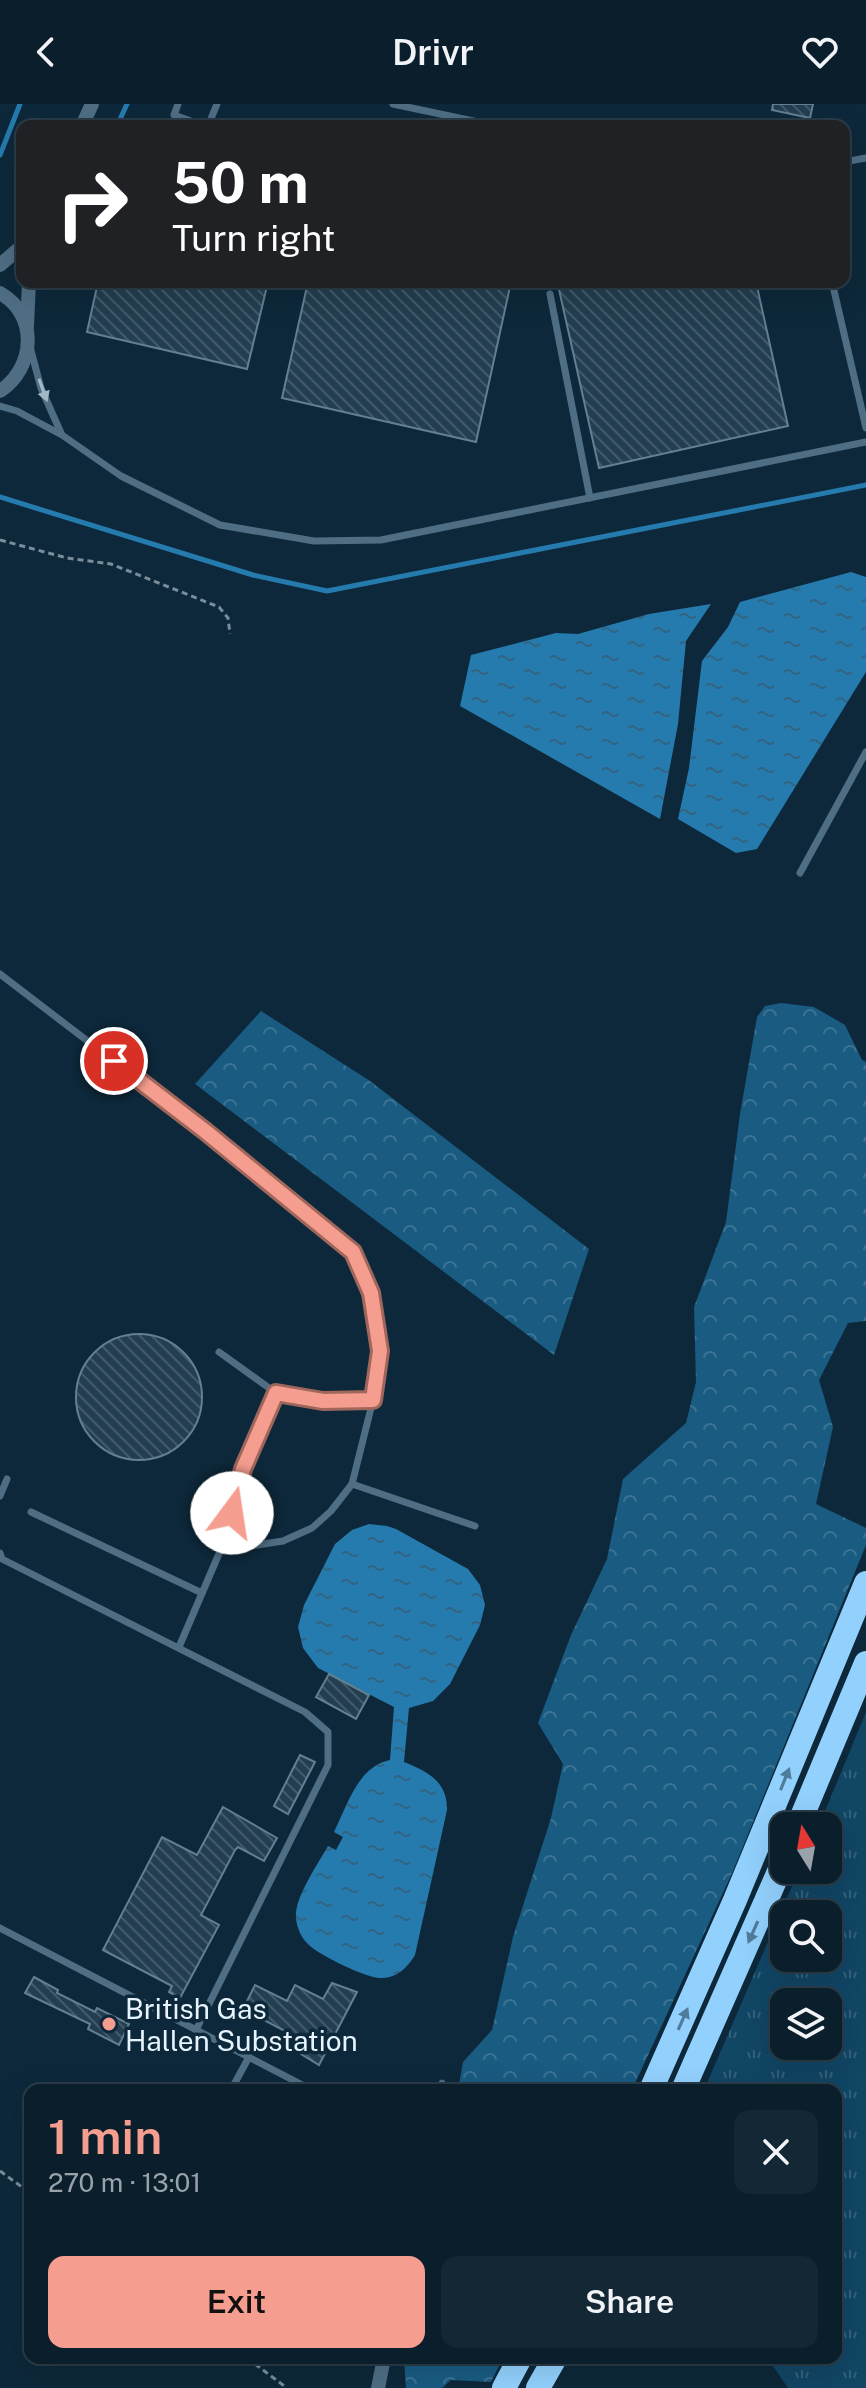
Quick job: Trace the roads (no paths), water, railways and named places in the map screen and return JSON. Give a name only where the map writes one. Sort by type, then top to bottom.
[{"type":"highway","points":[[654,2084],[735,1900],[866,1583]]},
{"type":"highway","points":[[804,1812],[866,1663]]},
{"type":"highway","points":[[686,2084],[773,1884]]},
{"type":"highway","points":[[504,2388],[517,2364]]},
{"type":"highway","points":[[538,2388],[552,2364]]},
{"type":"street","points":[[0,265],[16,251]]},
{"type":"street","points":[[0,391],[20,373],[26,360],[29,288]]},
{"type":"street","points":[[0,293],[17,307],[28,335]]},
{"type":"street","points":[[378,2388],[383,2364]]},
{"type":"lane","points":[[178,104],[174,115],[189,120]]},
{"type":"lane","points":[[393,104],[451,120]]},
{"type":"lane","points":[[833,288],[866,428]]},
{"type":"lane","points":[[550,294],[590,498]]},
{"type":"lane","points":[[28,335],[41,388],[62,435]]},
{"type":"lane","points":[[0,406],[17,411],[62,435],[121,476],[220,525],[314,541],[381,540],[866,442]]},
{"type":"lane","points":[[800,873],[866,752]]},
{"type":"lane","points":[[0,974],[205,1131],[353,1252],[371,1293],[380,1351],[373,1400],[352,1484],[331,1511],[312,1528],[283,1541],[250,1546],[227,1535]]},
{"type":"lane","points":[[219,1352],[276,1393],[323,1401],[373,1400]]},
{"type":"lane","points":[[179,1647],[227,1535],[243,1469],[276,1393]]},
{"type":"lane","points":[[0,1496],[7,1479]]},
{"type":"lane","points":[[352,1484],[475,1526]]},
{"type":"lane","points":[[31,1512],[202,1593]]},
{"type":"lane","points":[[1,1557],[305,1712],[328,1732],[328,1765],[196,2030]]},
{"type":"lane","points":[[0,1928],[301,2084]]},
{"type":"lane","points":[[234,2084],[249,2057]]},
{"type":"water","points":[[851,572],[866,577],[866,672],[757,849],[736,853],[678,819],[689,768],[702,661],[728,627],[740,602]]},
{"type":"water","points":[[711,604],[686,641],[678,724],[660,819],[460,706],[471,655],[556,633],[578,634],[649,614]]},
{"type":"water","points":[[369,1524],[396,1529],[468,1569],[480,1585],[485,1605],[480,1625],[450,1684],[433,1701],[409,1708],[404,1762],[421,1769],[440,1785],[447,1810],[415,1955],[401,1971],[381,1978],[355,1971],[314,1949],[302,1936],[296,1918],[299,1901],[313,1871],[328,1846],[336,1850],[343,1837],[334,1832],[355,1788],[370,1770],[390,1760],[394,1707],[318,1668],[303,1648],[298,1627],[304,1605],[335,1544],[352,1530]]},
{"type":"waterway","points":[[0,155],[20,104]]},
{"type":"waterway","points":[[120,120],[127,104]]},
{"type":"waterway","points":[[0,497],[253,575],[327,591],[866,485]]},
{"type":"place","name":"British Gas Hallen Substation","points":[[109,2024]]}]
